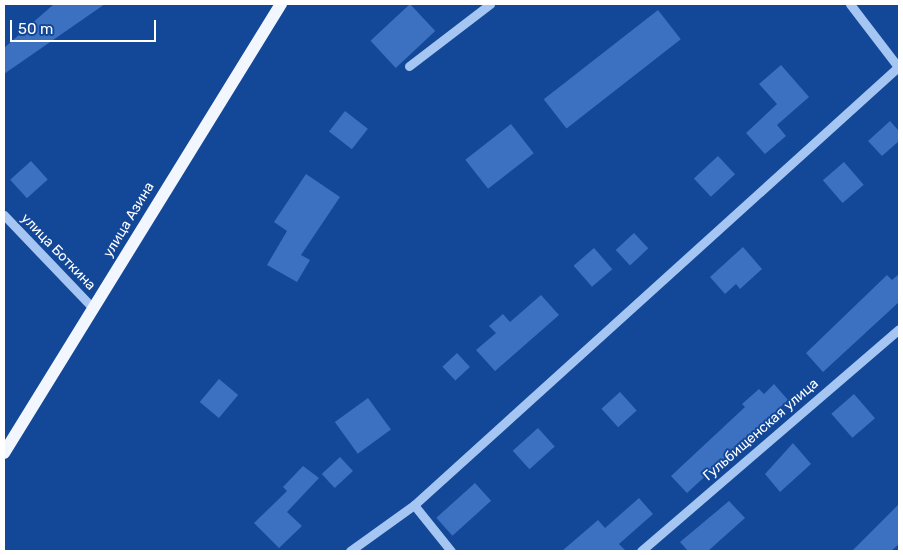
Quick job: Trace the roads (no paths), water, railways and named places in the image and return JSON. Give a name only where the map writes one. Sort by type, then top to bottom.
[{"type":"main road","name":"улица Азина","points":[[4,453],[281,4]]},
{"type":"street","points":[[409,66],[490,4]]},
{"type":"street","points":[[350,551],[414,505],[898,67],[850,4]]},
{"type":"street","name":"улица Боткина","points":[[4,215],[93,308]]},
{"type":"street","name":"Гульбищенская улица","points":[[641,551],[899,329]]},
{"type":"street","points":[[414,505],[451,551]]}]
